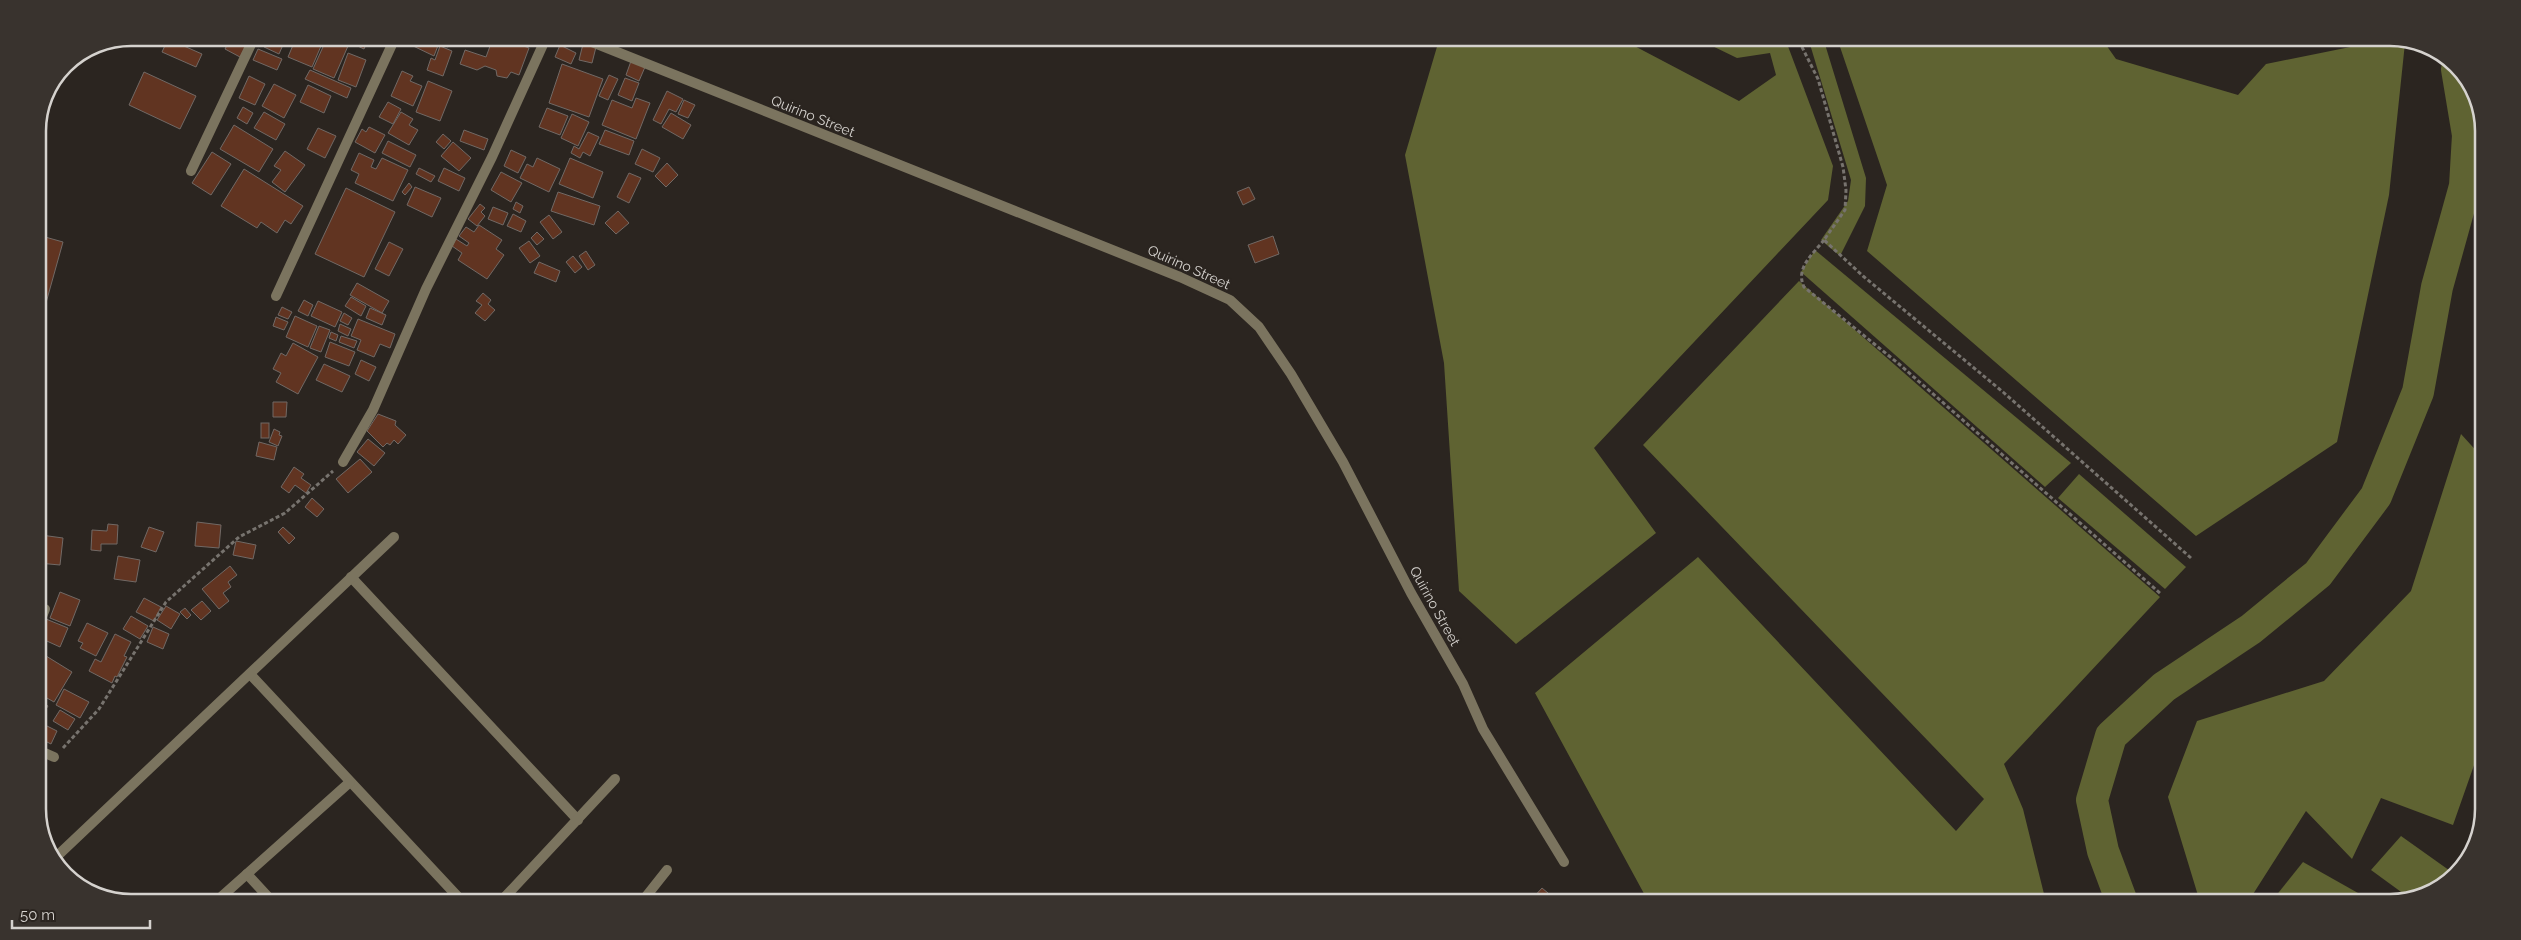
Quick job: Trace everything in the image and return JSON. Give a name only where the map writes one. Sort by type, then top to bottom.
[{"type":"street","points":[[190,171],[250,46]]},
{"type":"street","points":[[276,296],[391,46]]},
{"type":"street","points":[[343,462],[373,410],[426,289],[492,157],[542,46]]},
{"type":"street","name":"Quirino Street","points":[[602,46],[1180,277],[1230,300],[1260,327],[1315,411],[1407,585],[1463,684],[1483,729],[1564,862]]},
{"type":"street","points":[[60,854],[394,537]]},
{"type":"street","points":[[351,577],[578,820]]},
{"type":"street","points":[[250,674],[455,894]]},
{"type":"street","points":[[46,754],[54,757]]},
{"type":"street","points":[[508,894],[615,780]]},
{"type":"street","points":[[224,894],[350,782]]},
{"type":"street","points":[[648,894],[667,870]]},
{"type":"street","points":[[247,874],[265,894]]},
{"type":"path","points":[[1802,46],[1818,79],[1843,167],[1846,190],[1845,210],[1802,268],[1800,274],[1804,287],[1920,382],[2161,594]]},
{"type":"path","points":[[1824,240],[1863,276],[2003,392],[2191,558]]},
{"type":"path","points":[[54,757],[99,709],[166,602],[239,537],[285,513],[343,462]]},
{"type":"shaded area","points":[[1437,46],[1634,46],[1739,101],[1776,75],[1770,53],[1737,58],[1712,46],[1788,46],[1833,166],[1828,200],[1594,448],[1656,533],[1516,644],[1459,591],[1444,363],[1405,155]]},
{"type":"shaded area","points":[[1811,46],[1826,46],[1866,178],[1865,206],[1840,256],[1821,240],[1848,201],[1851,180]]},
{"type":"shaded area","points":[[1840,46],[2107,46],[2116,59],[2238,95],[2266,64],[2355,46],[2404,48],[2389,195],[2337,442],[2196,536],[1867,251],[1887,185]]},
{"type":"shaded area","points":[[1815,250],[2071,463],[2045,487],[1801,272]]},
{"type":"shaded area","points":[[1799,281],[2160,597],[2004,764],[2023,809],[2044,894],[1644,894],[1535,693],[1698,557],[1956,831],[1984,799],[1643,445]]},
{"type":"shaded area","points":[[2461,434],[2475,449],[2475,762],[2453,825],[2381,798],[2352,859],[2306,811],[2253,894],[2198,894],[2168,797],[2197,721],[2324,681],[2411,591]]},
{"type":"shaded area","points":[[2079,474],[2186,567],[2165,589],[2058,498]]},
{"type":"shaded area","points":[[2401,836],[2449,870],[2422,887],[2402,893],[2371,870]]},
{"type":"shaded area","points":[[2303,862],[2360,894],[2277,894]]},
{"type":"building","points":[[165,46],[184,46],[202,54],[196,67],[162,52]]},
{"type":"building","points":[[227,46],[246,46],[240,57],[225,49]]},
{"type":"building","points":[[265,46],[282,46],[279,54]]},
{"type":"building","points":[[293,46],[321,46],[312,67],[288,57]]},
{"type":"building","points":[[323,46],[348,46],[334,78],[313,69]]},
{"type":"building","points":[[413,46],[438,46],[434,56]]},
{"type":"building","points":[[440,46],[452,51],[443,76],[427,70],[431,58],[435,60]]},
{"type":"building","points":[[490,46],[524,46],[529,48],[519,75],[511,72],[507,78],[497,76],[496,70],[485,66],[477,70],[460,64],[465,50],[486,57]]},
{"type":"building","points":[[560,46],[576,53],[571,64],[555,57]]},
{"type":"building","points":[[582,46],[596,47],[592,63],[579,60]]},
{"type":"building","points":[[258,49],[282,59],[277,70],[253,60]]},
{"type":"building","points":[[348,53],[366,60],[356,87],[338,80]]},
{"type":"building","points":[[631,61],[645,67],[639,81],[626,75]]},
{"type":"building","points":[[562,64],[603,79],[589,117],[549,103]]},
{"type":"building","points":[[310,70],[351,88],[347,98],[305,79]]},
{"type":"building","points":[[402,71],[413,76],[410,81],[422,86],[413,106],[391,96]]},
{"type":"building","points":[[144,72],[196,96],[180,129],[129,105]]},
{"type":"building","points":[[609,75],[618,79],[608,100],[599,96]]},
{"type":"building","points":[[249,76],[265,84],[255,105],[239,98]]},
{"type":"building","points":[[625,78],[639,83],[632,101],[618,95]]},
{"type":"building","points":[[428,81],[452,91],[440,121],[416,112]]},
{"type":"building","points":[[274,84],[296,95],[284,118],[262,106]]},
{"type":"building","points":[[308,85],[331,96],[324,113],[300,102]]},
{"type":"building","points":[[667,91],[683,99],[676,112],[669,109],[661,124],[653,120]]},
{"type":"building","points":[[636,98],[650,103],[636,139],[602,125],[612,100],[632,108]]},
{"type":"building","points":[[684,100],[695,105],[688,118],[678,114]]},
{"type":"building","points":[[388,102],[401,109],[393,124],[379,117]]},
{"type":"building","points":[[243,107],[253,113],[247,124],[237,118]]},
{"type":"building","points":[[547,108],[568,116],[560,135],[539,127]]},
{"type":"building","points":[[264,112],[285,124],[276,140],[254,128]]},
{"type":"building","points":[[401,112],[413,119],[409,125],[418,130],[409,145],[388,133]]},
{"type":"building","points":[[671,113],[691,125],[683,139],[662,127]]},
{"type":"building","points":[[572,114],[589,122],[578,146],[561,138]]},
{"type":"building","points":[[234,125],[273,149],[259,172],[220,149]]},
{"type":"building","points":[[369,127],[385,135],[375,153],[355,142],[362,129],[366,132]]},
{"type":"building","points":[[318,128],[336,136],[325,158],[307,149]]},
{"type":"building","points":[[464,130],[488,139],[484,150],[460,141]]},
{"type":"building","points":[[605,130],[634,141],[629,155],[599,144]]},
{"type":"building","points":[[588,132],[599,137],[590,156],[583,152],[580,158],[571,153],[574,146],[579,149]]},
{"type":"building","points":[[443,134],[451,141],[444,149],[436,142]]},
{"type":"building","points":[[388,141],[416,155],[410,167],[382,153]]},
{"type":"building","points":[[453,142],[471,158],[459,171],[441,156]]},
{"type":"building","points":[[642,149],[660,158],[653,172],[635,164]]},
{"type":"building","points":[[511,150],[526,157],[518,173],[504,166]]},
{"type":"building","points":[[285,151],[305,165],[285,192],[272,182],[281,170],[274,166]]},
{"type":"building","points":[[212,152],[231,164],[211,195],[192,183]]},
{"type":"building","points":[[359,153],[374,160],[371,167],[376,169],[382,158],[408,170],[393,201],[355,183],[359,174],[351,170]]},
{"type":"building","points":[[537,158],[560,169],[549,192],[520,178],[527,164],[533,167]]},
{"type":"building","points":[[570,158],[603,172],[593,198],[559,184]]},
{"type":"building","points":[[667,163],[678,175],[666,187],[655,176]]},
{"type":"building","points":[[419,168],[435,176],[431,182],[416,174]]},
{"type":"building","points":[[444,168],[465,178],[459,191],[438,181]]},
{"type":"building","points":[[244,169],[303,206],[291,224],[285,220],[277,233],[261,222],[257,228],[221,206]]},
{"type":"building","points":[[501,172],[522,183],[511,202],[491,190]]},
{"type":"building","points":[[629,173],[641,178],[629,203],[617,197]]},
{"type":"building","points":[[409,183],[412,187],[405,195],[402,192]]},
{"type":"building","points":[[415,187],[441,198],[432,217],[407,205]]},
{"type":"building","points":[[1249,187],[1255,199],[1243,205],[1237,192]]},
{"type":"building","points":[[346,188],[395,212],[364,277],[315,254]]},
{"type":"building","points":[[558,192],[600,206],[594,225],[551,211]]},
{"type":"building","points":[[516,202],[523,206],[520,213],[513,209]]},
{"type":"building","points":[[480,204],[485,208],[481,212],[485,216],[477,226],[468,219]]},
{"type":"building","points":[[493,207],[508,213],[503,225],[488,219]]},
{"type":"building","points":[[618,211],[629,223],[616,234],[605,223]]},
{"type":"building","points":[[513,214],[526,221],[521,232],[507,226]]},
{"type":"building","points":[[549,215],[562,232],[553,239],[540,222]]},
{"type":"building","points":[[479,225],[502,240],[496,249],[504,255],[487,279],[458,260],[462,253],[452,246],[456,239],[467,246],[469,243],[459,236],[466,227],[474,232]]},
{"type":"building","points":[[537,232],[544,239],[537,245],[531,238]]},
{"type":"building","points":[[1273,236],[1279,254],[1255,263],[1248,245]]},
{"type":"building","points":[[46,237],[63,242],[46,303]]},
{"type":"building","points":[[529,241],[540,256],[530,263],[519,248]]},
{"type":"building","points":[[389,242],[403,249],[389,276],[375,269]]},
{"type":"building","points":[[586,251],[595,265],[588,270],[579,256]]},
{"type":"building","points":[[573,256],[582,267],[575,273],[566,262]]},
{"type":"building","points":[[539,262],[560,271],[556,282],[534,273]]},
{"type":"building","points":[[357,283],[389,301],[382,313],[350,295]]},
{"type":"building","points":[[483,293],[491,300],[488,304],[495,310],[485,321],[475,313],[482,305],[476,301]]},
{"type":"building","points":[[351,297],[366,306],[361,316],[345,306]]},
{"type":"building","points":[[304,300],[313,305],[308,316],[298,311]]},
{"type":"building","points":[[318,301],[342,312],[335,327],[311,316]]},
{"type":"building","points":[[282,307],[292,312],[288,319],[278,315]]},
{"type":"building","points":[[370,308],[386,315],[382,325],[366,318]]},
{"type":"building","points":[[344,313],[352,318],[348,325],[340,321]]},
{"type":"building","points":[[295,316],[317,326],[308,347],[286,337]]},
{"type":"building","points":[[276,317],[288,322],[284,330],[273,326]]},
{"type":"building","points":[[358,319],[395,334],[390,348],[380,344],[374,357],[357,350],[361,340],[351,336]]},
{"type":"building","points":[[340,324],[351,329],[348,336],[338,331]]},
{"type":"building","points":[[319,326],[330,330],[321,352],[310,348]]},
{"type":"building","points":[[331,332],[338,335],[336,341],[329,338]]},
{"type":"building","points":[[341,336],[357,341],[354,348],[339,342]]},
{"type":"building","points":[[330,342],[355,352],[349,366],[325,357]]},
{"type":"building","points":[[293,343],[318,357],[298,394],[276,382],[281,373],[273,369],[281,353],[286,356]]},
{"type":"building","points":[[361,360],[376,367],[369,381],[355,374]]},
{"type":"building","points":[[324,364],[350,376],[342,392],[316,380]]},
{"type":"building","points":[[273,402],[287,402],[286,417],[273,417]]},
{"type":"building","points":[[378,414],[396,421],[395,425],[406,435],[398,444],[394,440],[390,445],[387,443],[383,447],[367,431]]},
{"type":"building","points":[[261,423],[269,423],[269,438],[261,438]]},
{"type":"building","points":[[274,429],[280,432],[279,435],[282,436],[278,446],[269,442]]},
{"type":"building","points":[[368,439],[385,453],[374,466],[357,452]]},
{"type":"building","points":[[259,442],[277,447],[274,460],[256,456]]},
{"type":"building","points":[[360,459],[372,472],[348,493],[336,479]]},
{"type":"building","points":[[294,467],[304,474],[301,478],[311,485],[306,493],[295,485],[289,493],[281,487]]},
{"type":"building","points":[[312,498],[324,509],[317,517],[305,507]]},
{"type":"building","points":[[197,522],[221,525],[219,548],[195,546]]},
{"type":"building","points":[[108,524],[118,525],[117,544],[101,544],[101,551],[91,550],[92,530],[107,531]]},
{"type":"building","points":[[149,527],[164,532],[156,552],[141,547]]},
{"type":"building","points":[[283,527],[295,538],[289,544],[278,532]]},
{"type":"building","points":[[46,536],[63,538],[60,565],[46,564]]},
{"type":"building","points":[[236,541],[256,545],[253,559],[233,555]]},
{"type":"building","points":[[118,556],[140,560],[136,582],[114,579]]},
{"type":"building","points":[[230,566],[237,575],[228,582],[231,587],[223,593],[229,601],[219,609],[202,589]]},
{"type":"building","points":[[60,592],[80,600],[70,626],[50,618]]},
{"type":"building","points":[[144,598],[161,607],[154,621],[136,612]]},
{"type":"building","points":[[202,601],[211,611],[201,620],[191,610]]},
{"type":"building","points":[[166,606],[180,614],[171,629],[157,620]]},
{"type":"building","points":[[185,608],[191,615],[187,619],[180,612]]},
{"type":"building","points":[[131,616],[148,626],[140,639],[123,629]]},
{"type":"building","points":[[46,619],[68,628],[60,647],[46,641]]},
{"type":"building","points":[[87,623],[108,633],[96,656],[80,648],[83,643],[78,641]]},
{"type":"building","points":[[153,627],[169,634],[163,649],[147,642]]},
{"type":"building","points":[[115,634],[131,642],[124,656],[127,657],[112,683],[89,671],[95,659],[101,662]]},
{"type":"building","points":[[46,656],[72,672],[54,702],[46,698]]},
{"type":"building","points":[[64,689],[89,702],[80,718],[56,705]]},
{"type":"building","points":[[60,710],[75,719],[68,730],[53,721]]},
{"type":"building","points":[[46,726],[57,731],[51,744],[46,742]]},
{"type":"building","points":[[1542,888],[1549,894],[1537,894]]},
{"type":"waterway","points":[[2119,894],[2103,851],[2092,800],[2111,736],[2164,687],[2251,629],[2318,574],[2376,496],[2418,392],[2437,287],[2465,186],[2468,135],[2459,83]]}]
